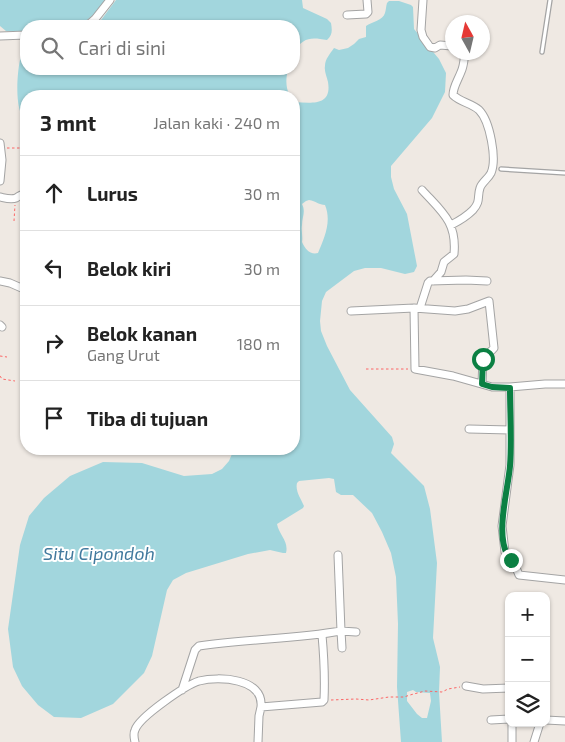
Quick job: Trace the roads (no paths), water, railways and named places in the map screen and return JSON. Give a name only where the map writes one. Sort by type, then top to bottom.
[{"type":"street","points":[[94,20],[110,0]]},
{"type":"street","points":[[347,15],[366,14],[369,10],[367,0]]},
{"type":"street","points":[[423,0],[421,30],[423,37],[430,47],[435,48],[440,45],[445,45]]},
{"type":"street","points":[[0,36],[20,36]]},
{"type":"street","points":[[451,225],[473,209],[479,201],[479,190],[484,180],[490,174],[493,164],[490,130],[485,120],[479,111],[452,95],[462,71],[464,60]]},
{"type":"street","points":[[0,181],[1,146]]},
{"type":"street","points":[[422,190],[451,225],[454,254],[444,262],[441,272],[433,281],[428,283],[417,308],[415,369],[453,376],[492,387],[510,388],[565,384]]},
{"type":"street","points":[[0,197],[16,198],[20,194]]},
{"type":"street","points":[[0,281],[20,287]]},
{"type":"street","points":[[433,281],[487,281]]},
{"type":"street","points":[[351,311],[417,308],[455,311],[468,309],[490,301],[494,348],[483,359],[482,384]]},
{"type":"street","points":[[510,388],[510,466],[502,526],[506,552],[514,563],[519,575],[565,580]]},
{"type":"street","points":[[469,429],[510,430]]},
{"type":"street","points":[[338,555],[342,648]]},
{"type":"street","points":[[182,690],[195,650],[199,646],[322,635],[342,631],[356,632]]},
{"type":"street","points":[[261,708],[319,703],[323,701],[325,682],[322,635]]},
{"type":"street","points":[[135,742],[134,736],[138,724],[182,690],[200,681],[226,679],[249,685],[259,694],[261,708],[258,742]]},
{"type":"street","points":[[466,686],[483,689],[505,688]]},
{"type":"street","points":[[491,720],[505,719]]},
{"type":"street","points":[[550,720],[565,721]]},
{"type":"street","points":[[512,727],[512,742]]},
{"type":"street","points":[[534,742],[539,727]]},
{"type":"lane","points":[[542,52],[550,0]]},
{"type":"lane","points":[[501,169],[565,173]]},
{"type":"water","points":[[0,0],[107,0],[87,20],[20,20],[20,32],[6,31],[0,26]]},
{"type":"water","points":[[116,0],[302,0],[303,8],[327,19],[331,23],[332,32],[327,40],[308,39],[300,44],[300,20],[101,20]]},
{"type":"water","name":"Situ Cipondoh","points":[[389,1],[399,1],[411,5],[413,7],[414,29],[439,59],[446,73],[445,92],[432,118],[391,166],[394,189],[407,214],[417,266],[414,272],[405,274],[381,268],[365,268],[354,271],[326,292],[322,301],[320,321],[321,331],[327,346],[350,390],[392,437],[394,444],[391,453],[424,486],[430,509],[437,563],[433,638],[440,667],[439,692],[442,742],[401,742],[397,687],[398,624],[396,577],[391,553],[372,513],[353,495],[341,495],[336,492],[334,479],[329,478],[299,481],[297,483],[298,492],[304,506],[277,524],[285,541],[286,553],[270,550],[248,554],[186,573],[173,580],[167,590],[152,656],[144,673],[113,704],[81,718],[54,717],[38,705],[22,686],[13,667],[8,629],[20,545],[29,516],[44,498],[70,476],[103,462],[142,463],[184,476],[212,474],[222,469],[232,455],[300,455],[300,102],[314,102],[324,99],[328,90],[325,68],[329,54],[334,48],[339,50],[348,48],[359,39],[366,37],[366,26],[377,21],[385,13]],"holes":[[[309,200],[325,205],[328,218],[323,242],[318,253],[308,251],[302,242],[304,212],[302,204]],[[413,690],[430,693],[431,701],[427,718],[422,718],[417,714],[407,701],[407,692]]]},
{"type":"water","points":[[20,60],[20,75],[287,75],[287,90],[20,90],[20,110],[17,92]]}]
